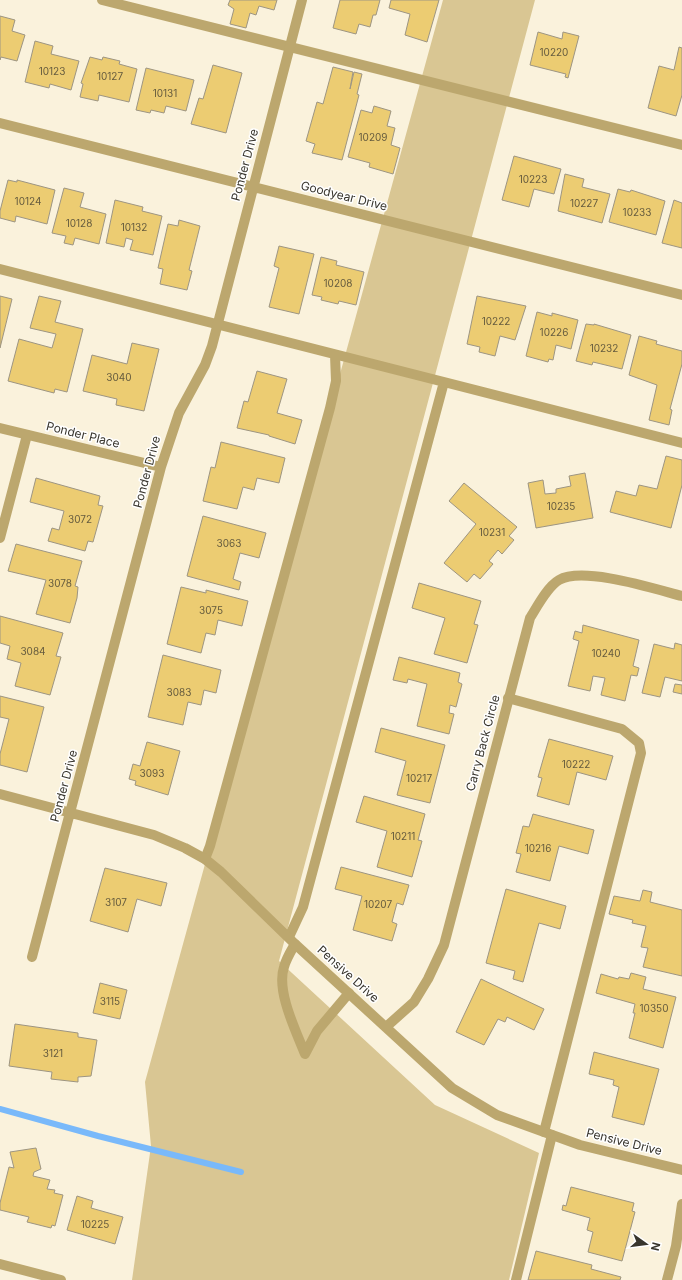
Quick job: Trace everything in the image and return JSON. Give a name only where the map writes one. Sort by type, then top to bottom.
[{"type":"street","points":[[102,0],[682,145]]},
{"type":"street","name":"Ponder Drive","points":[[32,957],[161,467],[179,413],[205,365],[218,323],[302,0]]},
{"type":"street","name":"Goodyear Drive","points":[[0,123],[682,295]]},
{"type":"street","points":[[0,269],[218,323],[335,355],[682,443]]},
{"type":"street","points":[[205,859],[210,846],[330,408],[336,381],[335,355]]},
{"type":"street","points":[[349,993],[317,1031],[305,1054],[291,1016],[282,984],[284,967],[303,907],[444,382]]},
{"type":"street","name":"Ponder Place","points":[[0,428],[161,467]]},
{"type":"street","points":[[0,538],[27,435]]},
{"type":"street","name":"Carry Back Circle","points":[[386,1027],[414,1002],[428,979],[444,945],[530,618],[542,598],[560,579],[584,574],[606,577],[682,596]]},
{"type":"street","points":[[508,698],[622,728],[639,743],[640,753],[548,1134],[516,1280]]},
{"type":"street","name":"Pensive Drive","points":[[0,794],[154,834],[205,859],[452,1088],[497,1115],[548,1134],[580,1145],[682,1170]]},
{"type":"street","points":[[667,1280],[676,1246],[682,1204]]},
{"type":"street","points":[[0,1264],[61,1280]]},
{"type":"shaded area","points":[[443,0],[535,0],[279,961],[435,1105],[539,1153],[509,1280],[132,1280],[151,1146],[145,1082]]},
{"type":"building","points":[[230,0],[277,0],[274,10],[259,6],[256,15],[250,13],[246,28],[230,24],[234,9],[228,5]]},
{"type":"building","points":[[340,0],[380,0],[376,15],[373,15],[370,27],[359,24],[356,34],[333,28]]},
{"type":"building","points":[[391,0],[439,0],[427,42],[405,35],[410,14],[389,8]]},
{"type":"building","points":[[0,16],[15,20],[12,31],[25,35],[17,61],[1,57],[0,60]]},
{"type":"building","points":[[538,32],[562,39],[563,32],[579,36],[568,78],[565,77],[566,74],[530,65]]},
{"type":"building","points":[[35,41],[53,46],[51,54],[79,61],[71,90],[50,84],[49,88],[25,82]]},
{"type":"building","points":[[679,47],[682,48],[682,95],[676,116],[648,108],[659,66],[674,70]]},
{"type":"building","points":[[90,57],[102,60],[103,57],[120,61],[119,64],[137,69],[129,102],[99,95],[98,101],[80,97],[83,84],[81,83]]},
{"type":"building","points":[[213,65],[242,73],[226,133],[191,124],[199,98],[203,99]]},
{"type":"building","points":[[333,67],[353,72],[350,89],[354,72],[362,74],[357,94],[359,95],[342,160],[312,153],[315,144],[306,141],[317,102],[323,104]]},
{"type":"building","points":[[146,68],[194,80],[186,111],[166,106],[164,113],[151,110],[150,113],[136,110]]},
{"type":"building","points":[[374,106],[391,111],[387,126],[395,128],[391,145],[400,148],[393,174],[369,167],[370,163],[348,157],[361,110],[372,113]]},
{"type":"building","points":[[514,156],[561,169],[554,194],[534,189],[529,207],[502,200]]},
{"type":"building","points":[[565,174],[584,179],[582,187],[610,194],[602,223],[558,211]]},
{"type":"building","points":[[8,180],[17,182],[17,180],[55,190],[47,224],[16,216],[15,222],[0,218],[0,211]]},
{"type":"building","points":[[64,188],[84,193],[80,207],[106,214],[99,244],[75,238],[73,245],[64,243],[66,236],[52,233]]},
{"type":"building","points":[[618,189],[630,192],[631,190],[665,201],[656,235],[609,222]]},
{"type":"building","points":[[115,200],[143,207],[142,211],[162,216],[153,255],[130,250],[133,240],[126,238],[124,247],[106,243]]},
{"type":"building","points":[[674,200],[682,203],[682,248],[662,243]]},
{"type":"building","points":[[179,220],[200,226],[189,270],[192,271],[187,290],[160,284],[163,269],[158,268],[168,224],[178,226]]},
{"type":"building","points":[[279,246],[314,254],[299,314],[269,307],[279,268],[274,266]]},
{"type":"building","points":[[321,257],[337,261],[336,265],[364,272],[356,305],[339,301],[338,304],[321,300],[322,297],[312,295]]},
{"type":"building","points":[[0,296],[12,299],[0,348]]},
{"type":"building","points":[[39,296],[61,301],[55,322],[83,329],[67,392],[55,389],[54,393],[8,381],[19,339],[52,348],[56,334],[30,328]]},
{"type":"building","points":[[477,296],[526,306],[515,340],[500,336],[495,356],[479,352],[480,347],[467,344]]},
{"type":"building","points":[[537,312],[552,316],[552,313],[578,320],[571,349],[556,345],[553,360],[549,359],[548,362],[526,356]]},
{"type":"building","points":[[586,324],[594,324],[631,335],[622,369],[593,362],[592,365],[576,361]]},
{"type":"building","points":[[639,336],[657,341],[656,344],[682,351],[682,364],[670,409],[672,410],[669,425],[649,420],[657,385],[629,375]]},
{"type":"building","points":[[132,343],[159,349],[144,411],[116,405],[117,399],[83,391],[92,355],[127,364]]},
{"type":"building","points":[[257,371],[287,379],[277,413],[302,420],[295,444],[269,435],[237,428],[244,401],[248,402]]},
{"type":"building","points":[[221,442],[285,458],[279,483],[257,478],[254,490],[243,487],[237,509],[203,501],[211,467],[215,468]]},
{"type":"building","points":[[666,456],[682,460],[682,485],[671,528],[610,512],[616,491],[636,496],[639,485],[657,489]]},
{"type":"building","points":[[585,473],[593,518],[536,528],[528,483],[543,480],[545,494],[556,493],[556,489],[571,486],[569,476]]},
{"type":"building","points":[[36,478],[100,496],[98,505],[103,506],[93,542],[88,541],[85,551],[48,541],[52,528],[59,530],[64,511],[30,502]]},
{"type":"building","points":[[464,483],[517,527],[509,536],[514,540],[502,554],[498,550],[489,561],[493,564],[480,579],[474,574],[467,582],[444,563],[476,524],[449,501]]},
{"type":"building","points":[[203,516],[266,533],[259,558],[240,553],[233,579],[241,582],[239,590],[187,576]]},
{"type":"building","points":[[16,544],[82,561],[75,586],[78,587],[77,598],[70,623],[36,614],[46,580],[8,571]]},
{"type":"building","points":[[419,583],[481,601],[474,624],[478,625],[467,663],[434,654],[445,618],[412,608]]},
{"type":"building","points":[[181,587],[206,593],[206,590],[248,601],[242,626],[218,620],[215,635],[206,633],[201,653],[167,644]]},
{"type":"building","points":[[0,616],[63,633],[56,656],[61,657],[50,695],[15,686],[21,663],[7,659],[10,646],[0,643]]},
{"type":"building","points":[[583,625],[639,640],[633,666],[639,668],[637,676],[631,675],[625,701],[601,695],[605,678],[593,676],[590,691],[568,686],[579,641],[573,639],[575,631],[582,633]]},
{"type":"building","points":[[675,643],[682,645],[682,681],[665,677],[660,697],[642,693],[654,644],[674,649]]},
{"type":"building","points":[[163,655],[221,670],[216,693],[204,690],[201,705],[188,702],[183,725],[148,717]]},
{"type":"building","points":[[399,657],[460,673],[458,682],[462,684],[456,707],[450,705],[449,713],[454,714],[449,734],[417,726],[427,684],[408,679],[407,683],[393,680]]},
{"type":"building","points":[[675,684],[682,685],[682,694],[673,692]]},
{"type":"building","points":[[0,696],[44,707],[27,772],[0,765],[0,754],[9,719],[0,717]]},
{"type":"building","points":[[381,728],[445,745],[430,803],[397,795],[406,761],[375,752]]},
{"type":"building","points":[[549,739],[613,756],[606,780],[577,772],[569,805],[537,796],[542,778],[538,777]]},
{"type":"building","points":[[147,742],[180,751],[168,795],[135,785],[136,781],[129,779],[133,764],[140,766]]},
{"type":"building","points":[[364,796],[425,814],[418,840],[422,841],[412,877],[377,867],[387,831],[356,822]]},
{"type":"building","points":[[533,814],[594,830],[588,854],[559,846],[550,881],[516,872],[521,854],[516,853],[523,826],[529,827]]},
{"type":"building","points":[[341,867],[409,885],[403,905],[397,903],[392,922],[397,924],[392,941],[353,930],[362,896],[335,889]]},
{"type":"building","points":[[105,868],[167,883],[161,906],[137,899],[128,932],[90,921]]},
{"type":"building","points":[[506,889],[566,906],[560,929],[539,923],[523,982],[513,979],[515,971],[486,963]]},
{"type":"building","points":[[643,890],[652,892],[650,902],[682,910],[682,976],[643,967],[648,948],[641,947],[646,926],[632,923],[633,920],[609,914],[614,896],[640,901]]},
{"type":"building","points":[[631,973],[646,977],[643,989],[676,997],[663,1048],[629,1038],[635,1013],[633,1013],[635,1004],[596,993],[601,974],[618,979],[619,977],[629,979]]},
{"type":"building","points":[[481,979],[544,1009],[534,1030],[507,1017],[505,1022],[498,1019],[484,1045],[456,1032]]},
{"type":"building","points":[[100,983],[127,990],[120,1019],[93,1013]]},
{"type":"building","points":[[15,1024],[78,1033],[78,1037],[97,1040],[91,1076],[78,1077],[78,1082],[51,1079],[52,1072],[9,1066]]},
{"type":"building","points":[[594,1052],[659,1069],[644,1125],[612,1117],[619,1087],[613,1085],[614,1080],[589,1074]]},
{"type":"building","points":[[36,1148],[41,1169],[34,1172],[33,1176],[50,1180],[47,1189],[55,1190],[54,1193],[63,1195],[55,1226],[52,1225],[51,1228],[27,1222],[29,1217],[0,1210],[0,1203],[9,1167],[14,1168],[10,1152]]},
{"type":"building","points":[[571,1187],[634,1203],[632,1211],[635,1212],[622,1261],[588,1252],[593,1232],[587,1230],[590,1218],[562,1210],[563,1205],[566,1206]]},
{"type":"building","points":[[77,1196],[93,1201],[91,1208],[123,1217],[115,1244],[67,1230]]},
{"type":"building","points":[[536,1251],[592,1265],[591,1269],[621,1277],[620,1280],[528,1280]]},
{"type":"waterway","points":[[0,1109],[98,1136],[241,1172]]}]
